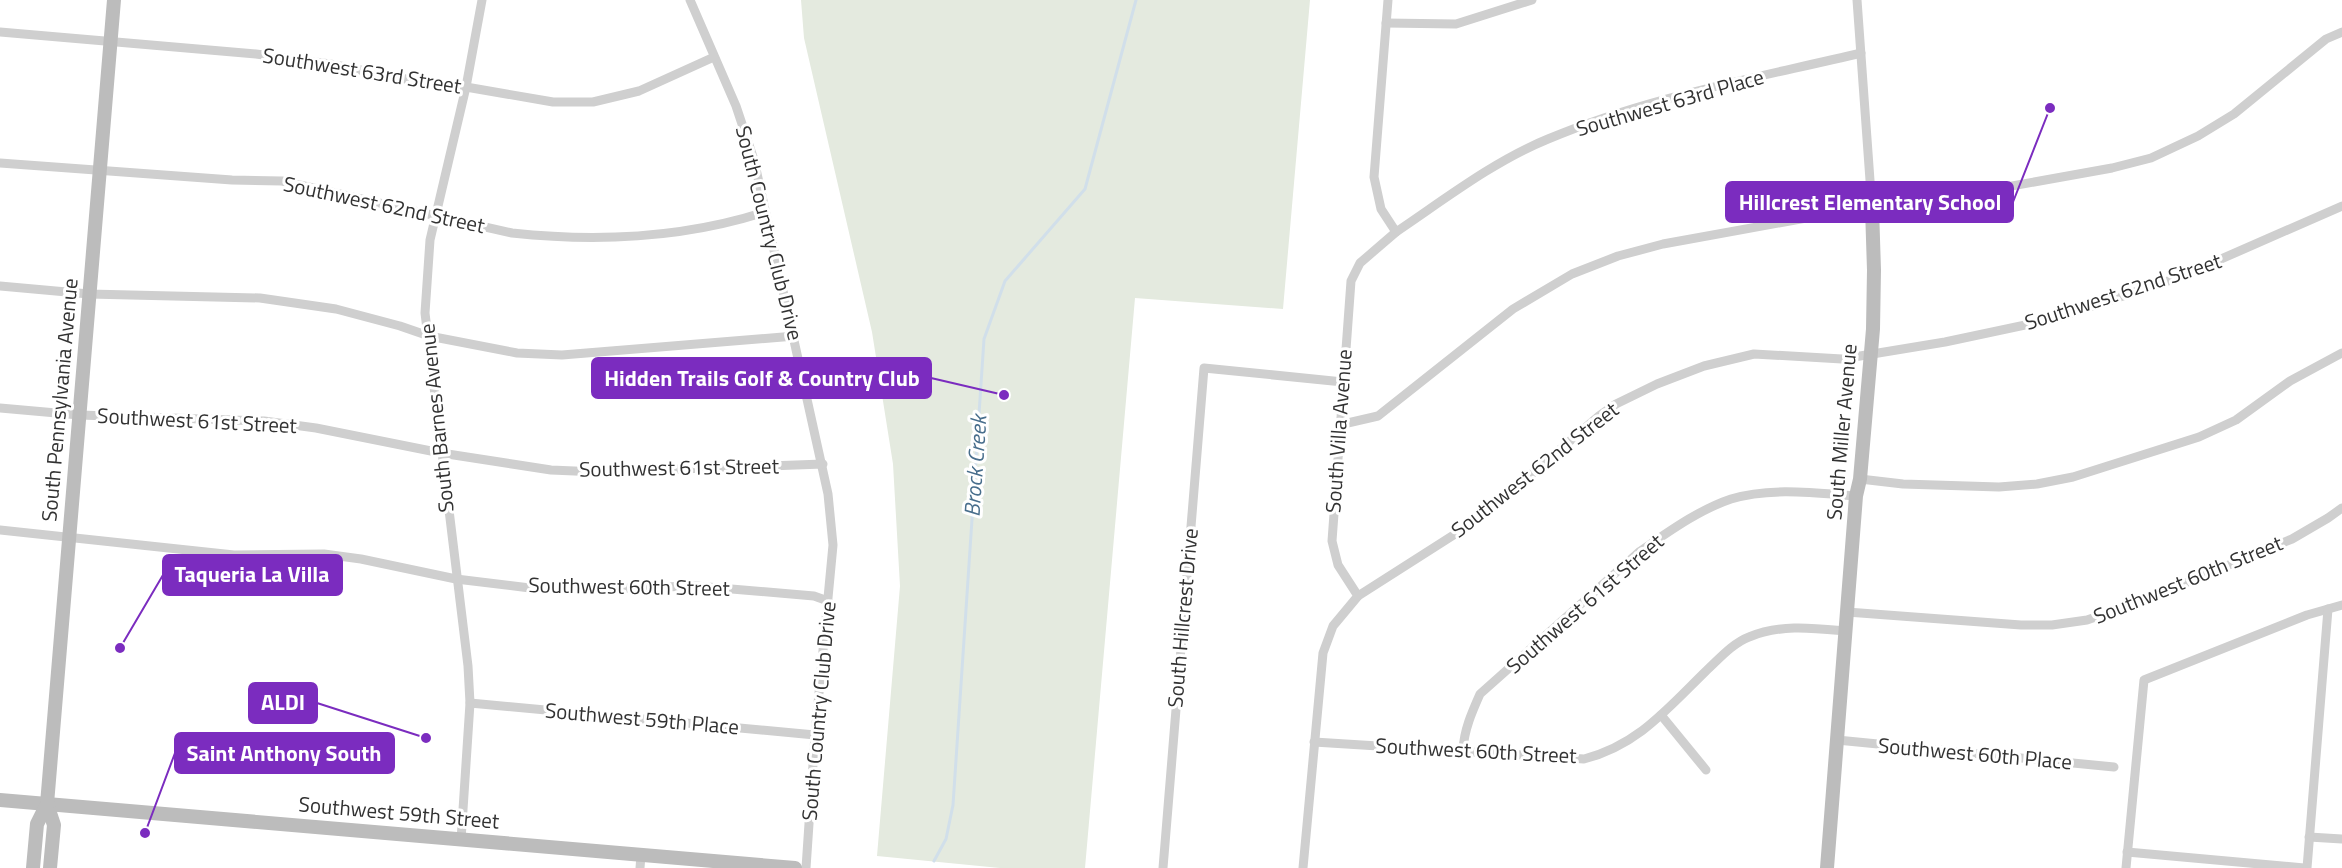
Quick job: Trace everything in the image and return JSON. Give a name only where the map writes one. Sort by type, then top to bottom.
[{"type":"main road","name":"South Pennsylvania Avenue","points":[[33,868],[37,824],[47,804],[114,0]]},
{"type":"main road","name":"South Miller Avenue","points":[[1827,868],[1856,496],[1860,479],[1869,354],[1873,329],[1875,270],[1872,208]]},
{"type":"main road","name":"Southwest 59th Street","points":[[0,800],[461,840],[640,862],[795,868]]},
{"type":"main road","name":"South Pennsylvania Avenue","points":[[47,804],[54,825],[50,868]]},
{"type":"street","name":"South Barnes Avenue","points":[[461,840],[470,703],[468,666],[430,358],[426,313],[426,275],[429,240],[466,87],[482,0]]},
{"type":"street","name":"South Country Club Drive","points":[[690,0],[736,106],[754,160],[823,464],[833,544],[815,735],[806,868]]},
{"type":"street","points":[[1388,0],[1374,177],[1381,209],[1396,232]]},
{"type":"street","points":[[1386,23],[1455,24],[1532,0]]},
{"type":"street","name":"South Miller Avenue","points":[[1857,0],[1872,208]]},
{"type":"street","name":"Southwest 63rd Street","points":[[0,32],[256,54],[330,64],[441,86],[466,87],[553,102],[593,102],[639,91],[714,57]]},
{"type":"street","points":[[1339,426],[1378,416],[1513,309],[1572,274],[1618,256],[1664,244],[1856,209],[1889,208],[2112,168],[2151,158],[2198,136],[2234,114],[2326,39],[2342,32]]},
{"type":"street","name":"Southwest 63rd Place","points":[[1396,232],[1455,192],[1512,157],[1547,139],[1646,105],[1861,53]]},
{"type":"street","name":"Southwest 62nd Street","points":[[0,163],[100,172],[282,181],[436,216],[522,234],[549,237],[614,238],[734,222],[765,212]]},
{"type":"street","name":"Southwest 62nd Street","points":[[1358,596],[1463,529],[1499,502],[1599,416],[1616,404],[1657,384],[1704,366],[1754,354],[1842,359],[1945,342],[2054,319],[2180,278],[2342,206]]},
{"type":"street","name":"South Villa Avenue","points":[[1358,596],[1338,565],[1332,541],[1351,281],[1360,264],[1396,232]]},
{"type":"street","points":[[0,286],[89,294],[260,298],[336,309],[429,336],[517,353],[562,355],[795,336]]},
{"type":"street","points":[[1860,479],[1903,484],[1999,487],[2037,484],[2073,477],[2199,437],[2236,420],[2290,381],[2342,353]]},
{"type":"street","name":"South Hillcrest Drive","points":[[1163,868],[1204,368],[1343,382]]},
{"type":"street","name":"Southwest 61st Street","points":[[0,408],[80,415],[264,421],[316,428],[441,453],[551,470],[598,472],[823,464]]},
{"type":"street","name":"Southwest 61st Street","points":[[1463,750],[1464,737],[1480,694],[1639,552],[1659,538],[1732,499],[1774,492],[1856,496]]},
{"type":"street","name":"Southwest 60th Street","points":[[1847,612],[2021,625],[2052,625],[2087,620],[2139,602],[2292,539],[2342,508]]},
{"type":"street","name":"Southwest 60th Street","points":[[0,530],[234,555],[324,554],[361,559],[456,579],[559,590],[720,587],[814,596],[828,601]]},
{"type":"street","points":[[1303,868],[1324,646],[1333,626],[1358,596]]},
{"type":"street","points":[[2126,868],[2144,680],[2307,615],[2342,605]]},
{"type":"street","points":[[2127,852],[2306,868],[2328,609]]},
{"type":"street","name":"Southwest 60th Street","points":[[1314,742],[1584,759],[1604,753],[1639,735],[1724,654],[1749,637],[1802,626],[1845,632]]},
{"type":"street","name":"Southwest 59th Place","points":[[470,703],[815,735]]},
{"type":"street","points":[[1660,715],[1706,770]]},
{"type":"street","name":"Southwest 60th Place","points":[[1837,740],[2114,767]]},
{"type":"street","points":[[2309,837],[2342,839]]},
{"type":"shaded area","points":[[801,0],[1310,0],[1283,309],[1135,298],[1085,868],[1000,868],[877,856],[900,586],[893,464],[872,332],[804,38]]},
{"type":"waterway","name":"Brock Creek","points":[[934,861],[946,839],[953,805],[984,339],[1005,281],[1085,189],[1136,0]]},
{"type":"place","name":"Hillcrest Elementary School","points":[[2050,108]]},
{"type":"place","name":"Hidden Trails Golf & Country Club","points":[[1004,395]]},
{"type":"place","name":"Taqueria La Villa","points":[[120,648]]},
{"type":"place","name":"ALDI","points":[[426,738]]},
{"type":"place","name":"Saint Anthony South","points":[[145,833]]}]
